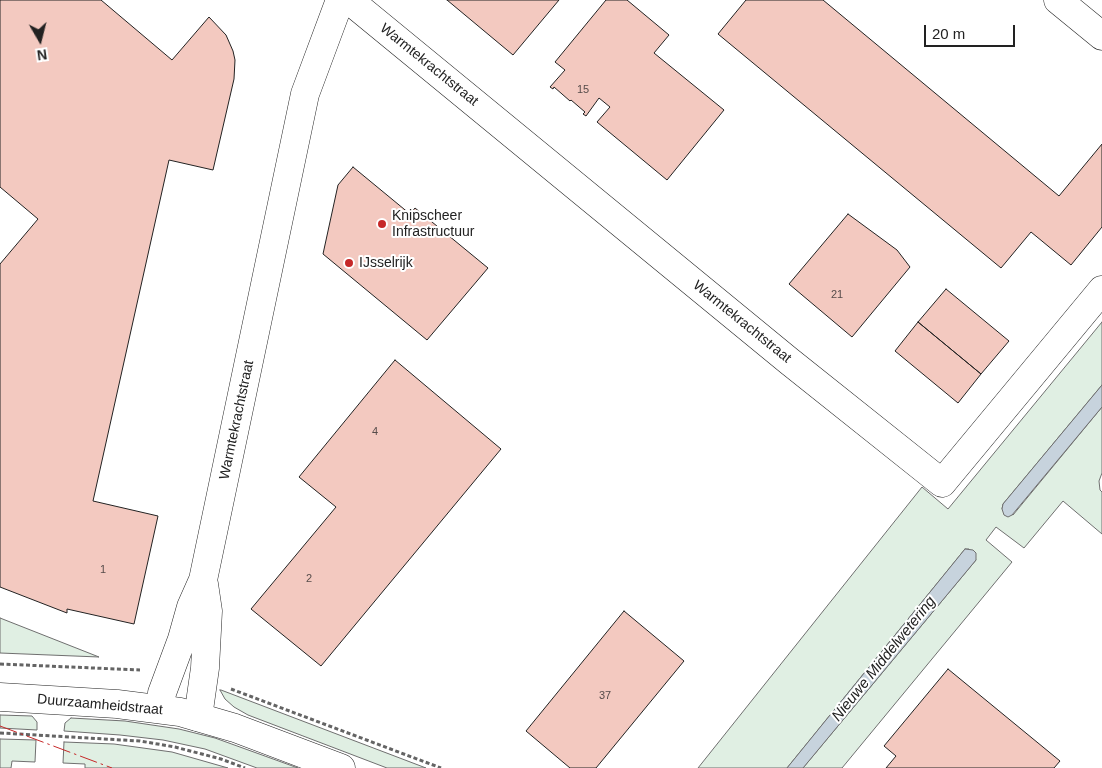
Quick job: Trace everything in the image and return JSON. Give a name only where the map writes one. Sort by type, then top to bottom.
[{"type":"street","name":"Warmtekrachtstraat","points":[[160,709],[162,693],[182,639],[191,607],[204,580],[306,94],[340,0]]},
{"type":"street","name":"Warmtekrachtstraat","points":[[349,0],[789,361],[942,483],[1102,290]]},
{"type":"street","points":[[1058,0],[1102,36]]},
{"type":"street","name":"Warmtekrachtstraat","points":[[198,717],[205,668],[208,612],[204,580]]},
{"type":"street","name":"Duurzaamheidstraat","points":[[0,697],[116,704],[160,709],[198,717],[235,728],[341,768]]},
{"type":"path","points":[[0,664],[146,671]]},
{"type":"path","points":[[226,687],[441,768]]},
{"type":"path","points":[[0,732],[140,741],[175,746],[221,759],[244,768]]},
{"type":"green space","points":[[1102,322],[1102,385],[1003,504],[1002,509],[1013,515],[1102,407],[1102,473],[1099,481],[1102,492],[1102,534],[1063,501],[1024,548],[996,527],[986,540],[1012,562],[842,768],[803,768],[976,560],[969,549],[965,549],[787,768],[698,768],[922,487],[948,509]]},
{"type":"green space","points":[[0,618],[99,657],[0,653]]},
{"type":"green space","points":[[220,690],[426,768],[387,768],[248,715],[225,699]]},
{"type":"green space","points":[[0,715],[32,716],[37,722],[37,730],[0,728]]},
{"type":"green space","points":[[71,718],[125,721],[179,729],[215,738],[298,768],[257,768],[205,749],[163,740],[64,731],[65,723]]},
{"type":"green space","points":[[0,739],[36,740],[35,762],[12,761],[11,768],[0,768]]},
{"type":"green space","points":[[64,742],[114,744],[172,752],[228,768],[85,768],[85,764],[63,763]]},
{"type":"water","points":[[1102,385],[1102,407],[1012,515],[1008,517],[1004,515],[1003,504]]},
{"type":"water","name":"Nieuwe Middelwetering","points":[[965,549],[973,550],[976,553],[976,560],[803,768],[787,768]]},
{"type":"building","points":[[0,0],[101,0],[172,60],[209,17],[226,35],[235,60],[234,79],[213,170],[169,160],[93,501],[158,516],[134,624],[67,609],[67,613],[0,587],[0,264],[38,219],[0,187]]},
{"type":"building","points":[[447,0],[559,0],[513,55]]},
{"type":"building","points":[[606,0],[627,0],[669,35],[654,53],[724,110],[667,180],[597,122],[610,107],[599,98],[586,116],[583,114],[585,112],[571,100],[554,87],[553,89],[550,87],[565,70],[555,62]]},
{"type":"building","points":[[746,0],[823,0],[1059,196],[1102,144],[1102,227],[1071,265],[1031,232],[1001,268],[718,34]]},
{"type":"building","points":[[353,167],[410,214],[415,208],[488,268],[427,340],[323,254],[338,185]]},
{"type":"building","points":[[848,214],[897,250],[910,267],[852,337],[789,284]]},
{"type":"building","points":[[946,289],[1009,341],[981,374],[918,322]]},
{"type":"building","points":[[918,322],[981,374],[958,403],[895,351]]},
{"type":"building","points":[[395,360],[501,449],[321,666],[251,609],[336,507],[299,477]]},
{"type":"building","points":[[624,611],[684,661],[596,768],[570,768],[526,731]]},
{"type":"building","points":[[948,669],[1060,761],[1054,768],[886,768],[896,756],[884,746]]},
{"type":"power","points":[[0,726],[112,768]]},
{"type":"place","name":"Knipscheer Infrastructuur","points":[[382,224]]},
{"type":"place","name":"IJsselrijk","points":[[349,263]]}]
